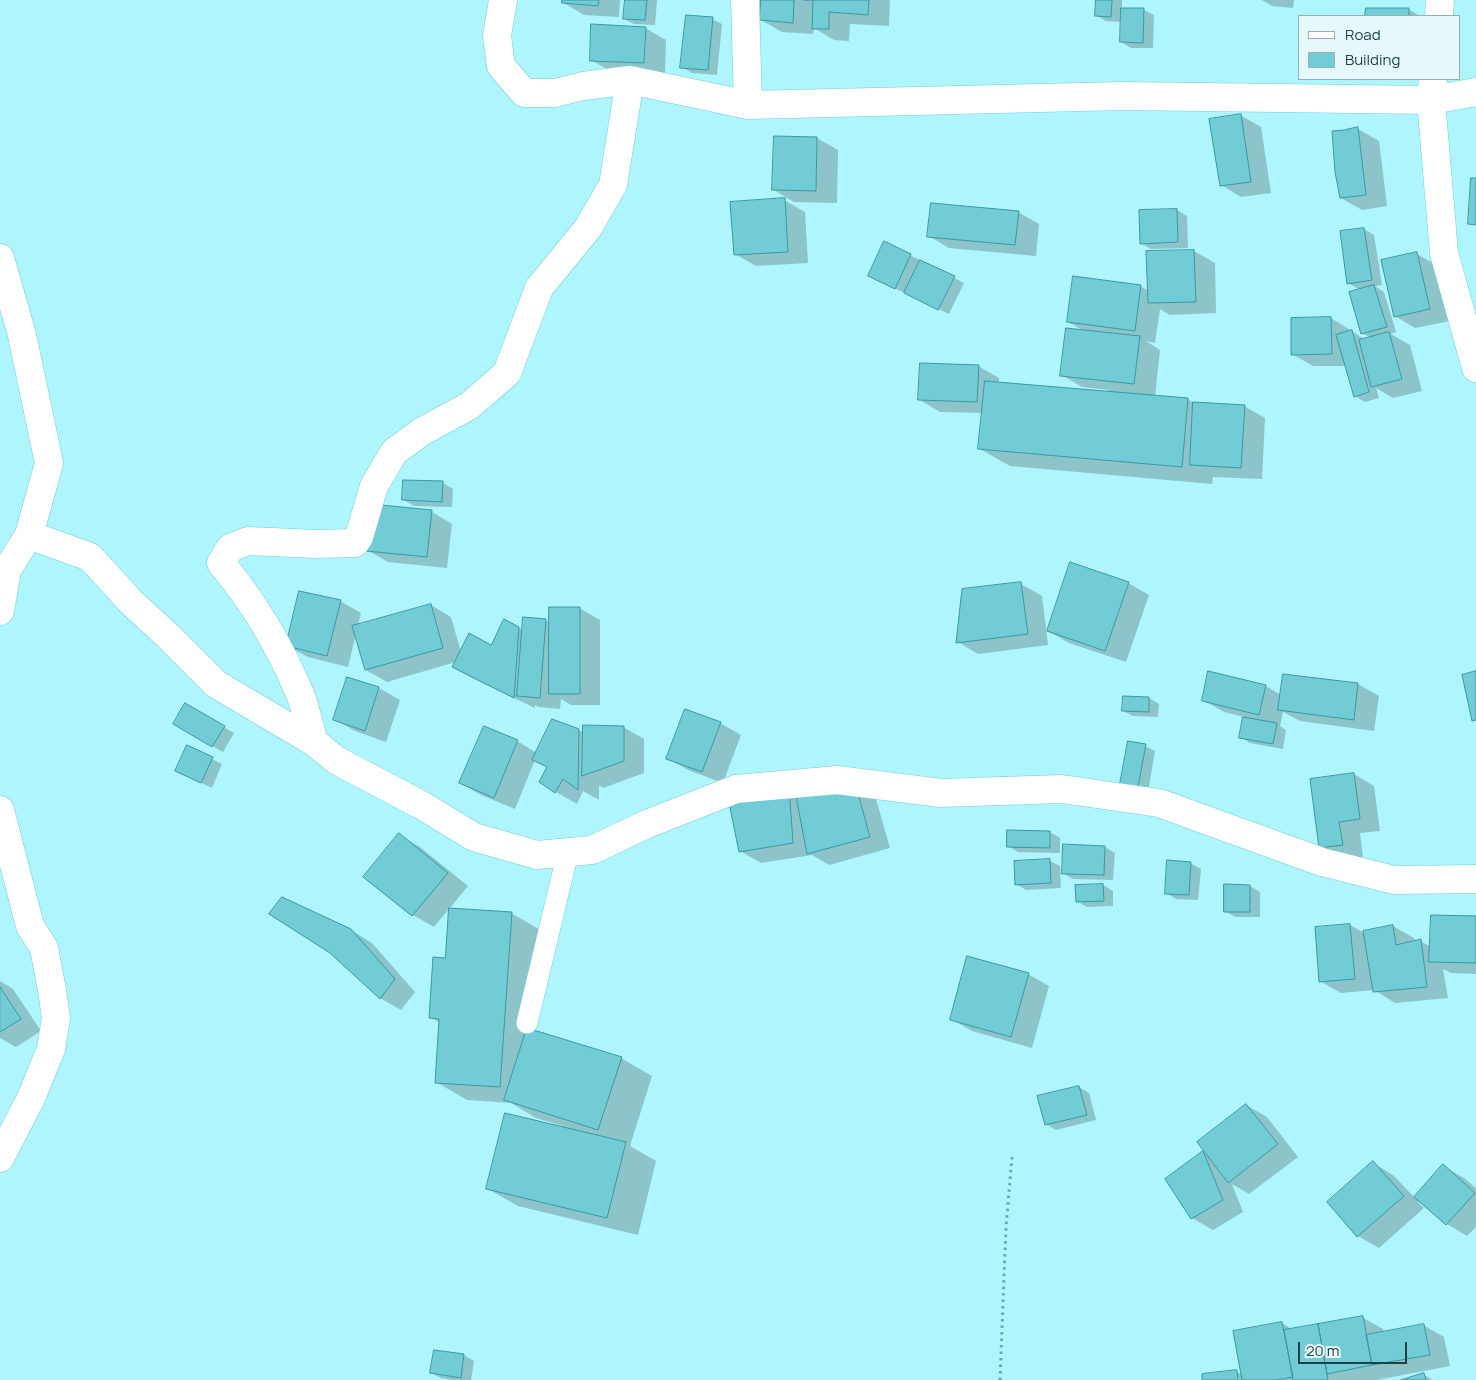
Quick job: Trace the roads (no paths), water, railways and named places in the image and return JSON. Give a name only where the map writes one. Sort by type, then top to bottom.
[{"type":"street","points":[[503,0],[497,36],[500,66],[524,93],[555,93],[583,86],[630,80],[748,105],[1432,89],[1476,92]]},
{"type":"street","points":[[745,0],[748,105]]},
{"type":"street","points":[[1439,15],[1440,0]]},
{"type":"street","points":[[314,742],[300,695],[269,632],[239,583],[221,563],[230,548],[248,541],[317,544],[355,543],[360,536],[374,486],[394,452],[421,432],[469,406],[507,373],[539,288],[588,228],[613,186],[630,80]]},
{"type":"street","points":[[1432,89],[1444,253],[1476,368]]},
{"type":"street","points":[[0,258],[22,335],[49,463],[29,535],[3,566],[0,612]]},
{"type":"street","points":[[29,535],[90,557],[131,602],[216,684],[314,742],[336,760],[423,806],[474,838],[537,855],[592,850],[646,824],[736,789],[837,780],[941,793],[1062,789],[1159,803],[1322,862],[1394,880],[1476,879]]},
{"type":"street","points":[[0,810],[30,926],[44,948],[56,1018],[50,1049],[31,1098],[0,1158]]},
{"type":"street","points":[[0,886],[44,948]]},
{"type":"lane","points":[[527,1023],[568,852]]}]
